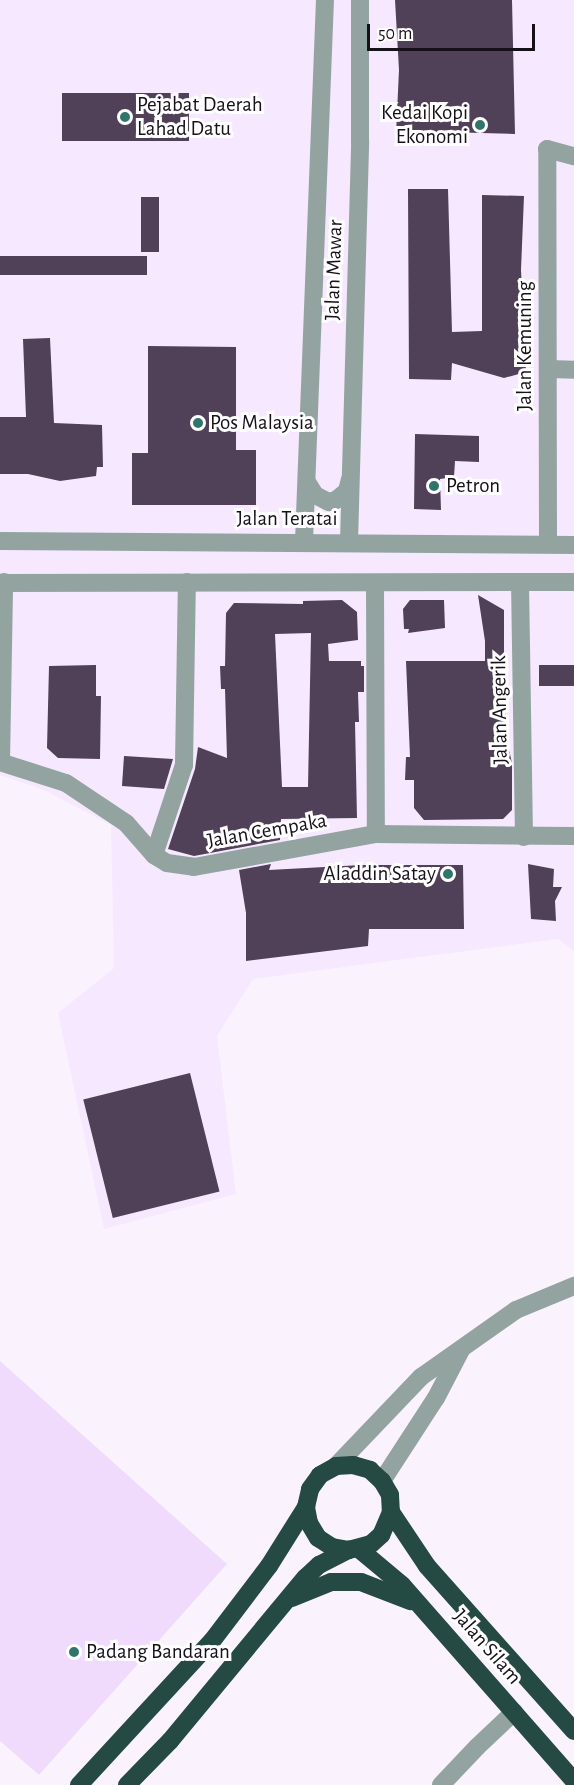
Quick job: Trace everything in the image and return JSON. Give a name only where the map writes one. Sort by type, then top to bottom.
[{"type":"highway","points":[[79,1785],[212,1641],[269,1566],[306,1507],[310,1489],[320,1475],[336,1466],[353,1465],[370,1470],[382,1481],[390,1496],[391,1512],[381,1535],[319,1565],[286,1601],[170,1742],[127,1785]]},
{"type":"highway","points":[[306,1507],[309,1523],[318,1538],[332,1547],[354,1550]]},
{"type":"highway","name":"Jalan Silam","points":[[391,1512],[428,1566],[574,1731]]},
{"type":"highway","name":"Jalan Silam","points":[[354,1550],[402,1585],[574,1781]]},
{"type":"highway","points":[[286,1601],[331,1582],[361,1582],[407,1598],[424,1610]]},
{"type":"street","name":"Jalan Mawar","points":[[304,541],[325,0]]},
{"type":"street","name":"Jalan Mawar","points":[[349,542],[360,141],[360,0]]},
{"type":"street","name":"Jalan Kemuning","points":[[548,543],[548,149],[574,156]]},
{"type":"street","points":[[549,369],[574,370]]},
{"type":"street","points":[[307,482],[315,495],[329,502],[336,500],[347,491],[351,477]]},
{"type":"street","name":"Jalan Teratai","points":[[0,541],[304,541],[574,545]]},
{"type":"street","points":[[0,762],[2,582],[574,582]]},
{"type":"street","points":[[154,855],[184,765],[187,582]]},
{"type":"street","name":"Jalan Angerik","points":[[520,582],[524,837]]},
{"type":"street","points":[[375,583],[376,834]]},
{"type":"street","name":"Jalan Cempaka","points":[[0,762],[66,783],[126,823],[154,855],[167,863],[194,867],[376,834],[574,836]]},
{"type":"street","points":[[336,1466],[404,1392],[462,1348],[516,1310],[574,1286]]},
{"type":"street","points":[[382,1481],[436,1398],[462,1348]]},
{"type":"street","points":[[441,1785],[514,1712]]},
{"type":"shaded area","points":[[0,0],[574,0],[574,951],[558,939],[253,979],[217,1036],[236,1194],[104,1229],[58,1013],[114,968],[111,825],[44,790],[0,775]]},
{"type":"shaded area","name":"Padang Bandaran","points":[[0,1361],[227,1564],[39,1775],[0,1741]]},
{"type":"building","points":[[395,0],[512,0],[515,134],[442,132],[442,134],[396,134],[399,70]]},
{"type":"building","name":"Pejabat Daerah Lahad Datu","points":[[62,93],[189,93],[189,141],[62,141]]},
{"type":"building","points":[[408,189],[448,189],[452,332],[482,331],[482,195],[524,196],[521,270],[526,372],[504,378],[452,363],[451,380],[409,379]]},
{"type":"building","points":[[141,197],[159,197],[159,252],[141,252]]},
{"type":"building","points":[[0,256],[147,256],[147,275],[0,275]]},
{"type":"building","points":[[50,338],[54,423],[102,425],[103,467],[97,467],[96,476],[60,481],[28,474],[0,474],[0,417],[26,417],[23,339]]},
{"type":"building","points":[[148,346],[236,347],[236,450],[256,450],[256,505],[132,505],[132,453],[148,453]]},
{"type":"building","name":"Petron","points":[[415,434],[479,436],[479,462],[455,461],[454,477],[440,479],[441,510],[414,509]]},
{"type":"building","points":[[478,595],[504,610],[504,696],[507,741],[512,763],[512,810],[503,819],[424,820],[414,808],[414,780],[405,780],[406,757],[410,757],[406,661],[485,661],[485,641]]},
{"type":"building","points":[[342,600],[357,612],[358,640],[328,644],[329,661],[361,661],[361,666],[364,666],[364,692],[358,692],[359,722],[355,722],[357,818],[281,819],[280,840],[194,856],[168,849],[195,769],[198,747],[227,758],[225,689],[221,689],[220,666],[225,666],[226,613],[234,603],[303,604],[303,601]],"holes":[[[311,633],[308,787],[282,787],[275,634]]]},
{"type":"building","points":[[410,600],[444,600],[445,628],[408,633],[409,629],[404,629],[403,609]]},
{"type":"building","points":[[96,665],[96,696],[101,696],[100,759],[58,758],[47,748],[49,666]]},
{"type":"building","points":[[539,665],[574,665],[574,686],[539,686]]},
{"type":"building","points":[[124,756],[173,759],[164,789],[122,786]]},
{"type":"building","points":[[271,864],[269,870],[362,865],[463,865],[464,929],[369,929],[368,946],[246,961],[246,913],[239,870]]},
{"type":"building","points":[[528,864],[554,869],[553,887],[562,887],[555,901],[556,921],[531,919]]},
{"type":"building","points":[[190,1073],[220,1191],[113,1218],[83,1100]]},
{"type":"place","name":"Pejabat Daerah Lahad Datu","points":[[125,117]]},
{"type":"place","name":"Kedai Kopi Ekonomi","points":[[480,125]]},
{"type":"place","name":"Pos Malaysia","points":[[198,423]]},
{"type":"place","name":"Petron","points":[[434,486]]},
{"type":"place","name":"Aladdin Satay","points":[[448,874]]},
{"type":"place","name":"Padang Bandaran","points":[[74,1652]]}]
